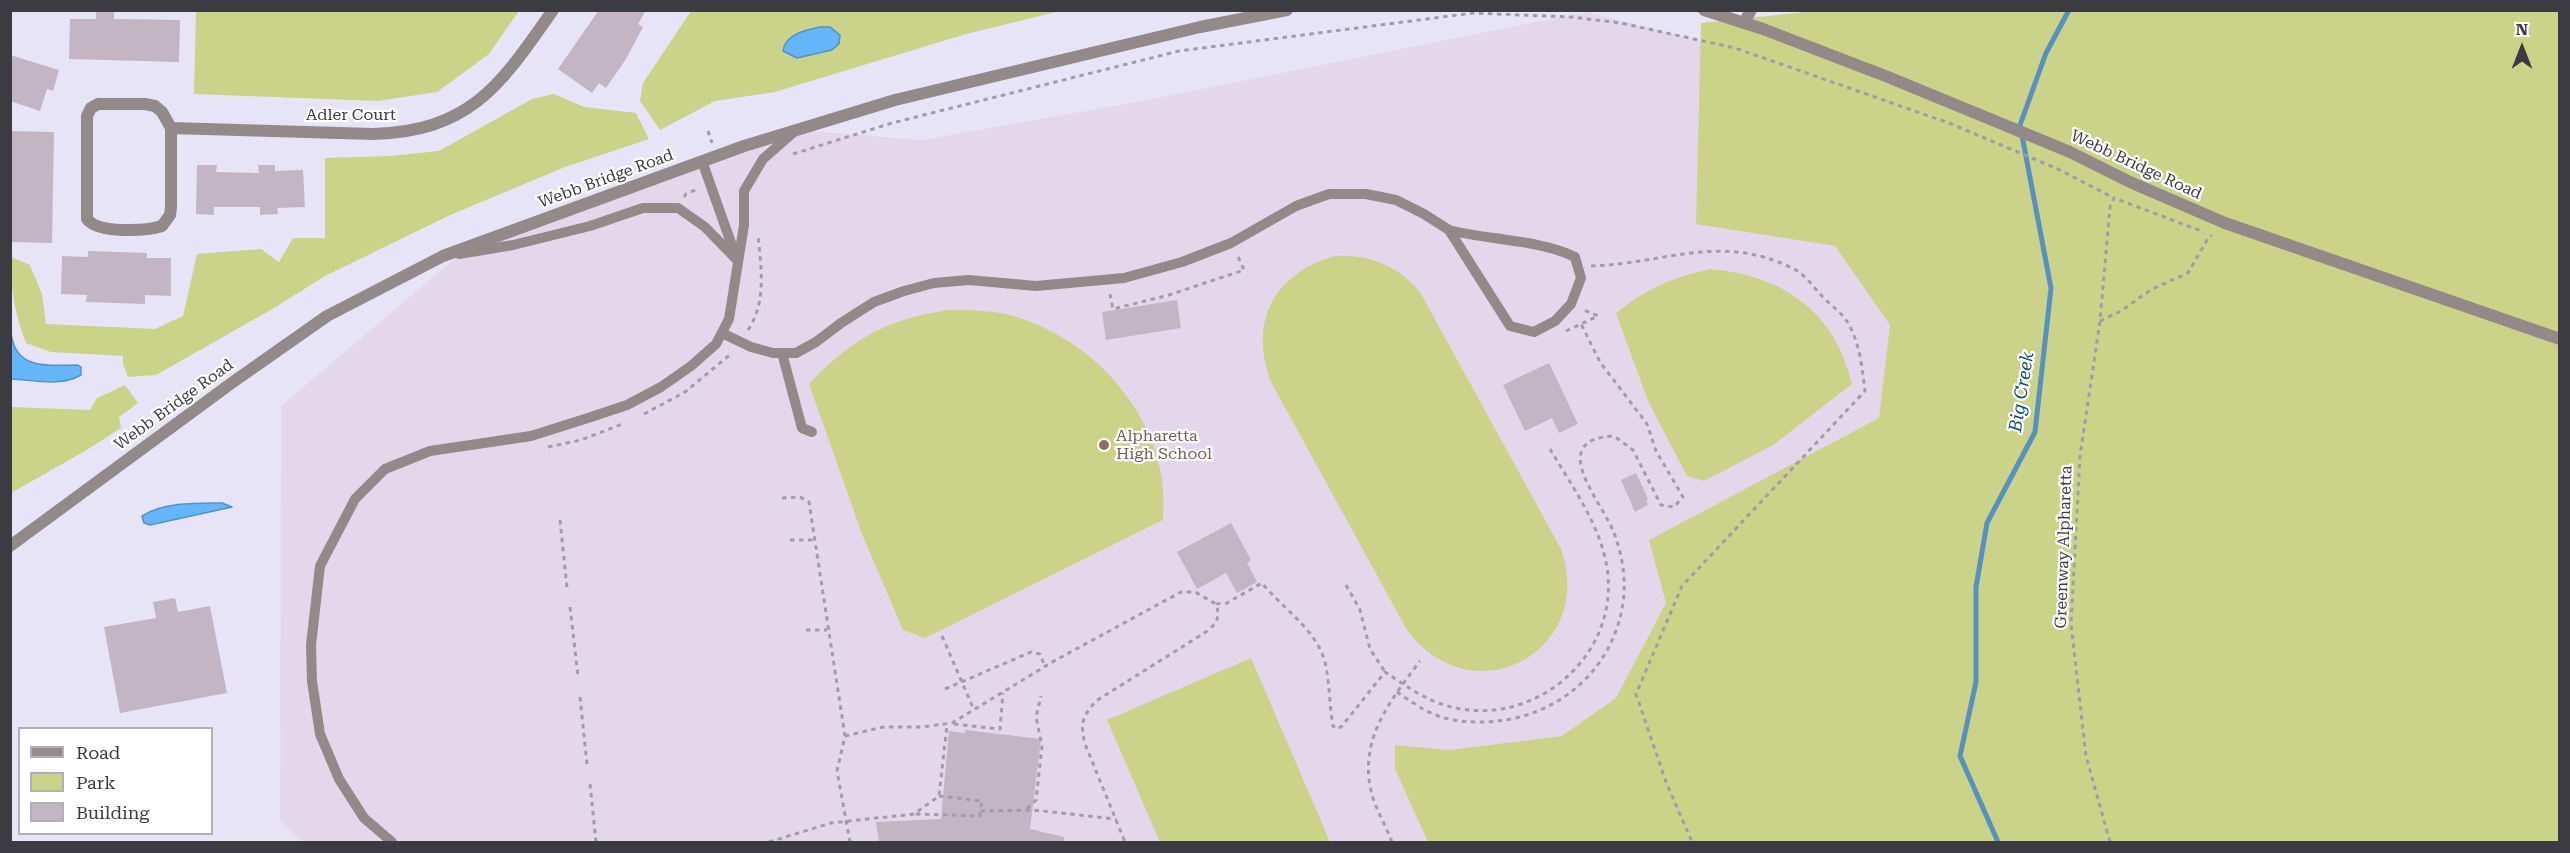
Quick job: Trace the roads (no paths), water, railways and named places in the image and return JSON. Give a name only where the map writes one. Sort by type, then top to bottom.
[{"type":"street","name":"Adler Court","points":[[171,128],[373,134],[396,133],[431,125],[450,118],[487,95],[517,62],[553,10]]},
{"type":"street","name":"Webb Bridge Road","points":[[10,546],[327,316],[442,256],[702,161],[895,100],[1053,60],[1287,10]]},
{"type":"street","name":"Webb Bridge Road","points":[[1704,10],[1723,13],[1744,23],[1826,52],[2070,152],[2130,182],[2225,223],[2559,339]]},
{"type":"street","points":[[1744,23],[1750,10]]},
{"type":"street","points":[[98,104],[155,106],[171,128],[171,207],[166,223],[151,229],[107,229],[91,224],[87,219],[87,116],[91,108],[98,104]]},
{"type":"lane","points":[[392,843],[364,818],[339,779],[320,734],[312,681],[311,645],[320,566],[354,499],[385,469],[430,451],[531,436],[627,405],[661,387],[691,366],[716,345],[729,319],[736,287],[744,225],[744,191],[763,159],[798,130]]},
{"type":"lane","points":[[702,161],[738,261]]},
{"type":"lane","points":[[722,333],[751,347],[782,353],[796,353],[874,302],[934,283],[969,280],[1036,286],[1124,278],[1182,262],[1231,243],[1296,206],[1329,194],[1366,194],[1396,200],[1449,230],[1478,237],[1562,250],[1575,257],[1581,278],[1571,304],[1555,321],[1534,332],[1510,326],[1449,230]]},
{"type":"lane","points":[[442,256],[513,245],[590,226],[643,208],[678,208],[705,227],[738,261]]},
{"type":"lane","points":[[782,353],[802,428],[812,432]]},
{"type":"water","points":[[830,27],[840,35],[839,44],[832,50],[797,58],[783,51],[792,37],[803,31]]},
{"type":"water","points":[[11,332],[14,345],[26,360],[45,365],[78,365],[81,367],[81,375],[56,382],[11,379]]},
{"type":"water","points":[[222,503],[232,507],[150,525],[144,523],[142,516],[170,506]]},
{"type":"waterway","name":"Big Creek","points":[[1998,842],[1960,756],[1976,682],[1976,587],[1987,523],[2035,432],[2051,288],[2020,125],[2046,53],[2069,10]]},
{"type":"place","name":"Alpharetta High School","points":[[1104,445]]}]
